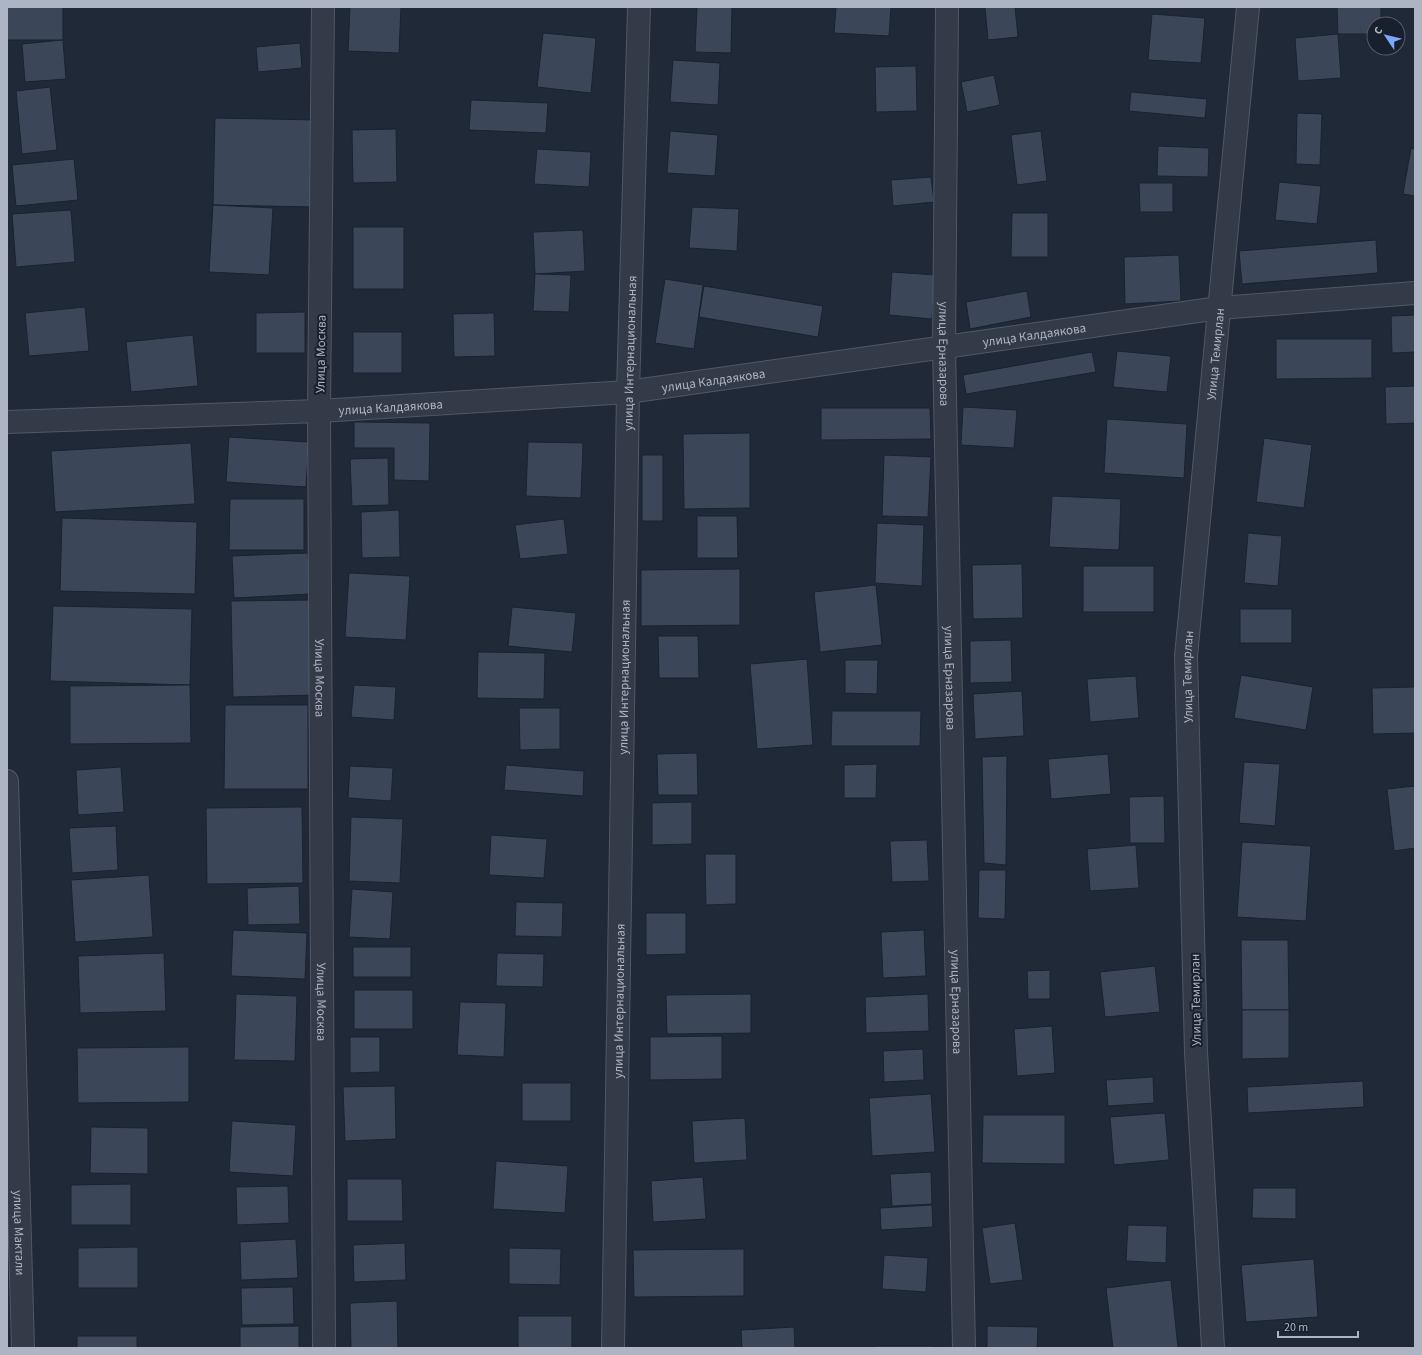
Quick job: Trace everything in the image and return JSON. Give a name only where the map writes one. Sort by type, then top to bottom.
[{"type":"street","name":"Улица Москва","points":[[323,7],[319,411],[324,1348]]},
{"type":"street","name":"улица Интернациональная","points":[[613,1348],[628,392],[639,7]]},
{"type":"street","name":"улица Ерназарова","points":[[947,7],[944,347],[964,1348]]},
{"type":"street","name":"Улица Темирлан","points":[[1213,1348],[1196,1052],[1186,656],[1248,7]]},
{"type":"street","name":"улица Калдаякова","points":[[7,422],[319,411],[628,392],[1219,308],[1415,293]]},
{"type":"street","name":"улица Мактали","points":[[7,781],[23,1348]]},
{"type":"building","points":[[7,7],[63,7],[63,40],[7,40]]},
{"type":"building","points":[[350,7],[401,7],[399,53],[348,51]]},
{"type":"building","points":[[697,7],[732,7],[731,53],[695,52]]},
{"type":"building","points":[[836,7],[891,7],[889,36],[834,33]]},
{"type":"building","points":[[985,7],[1015,7],[1018,37],[988,40]]},
{"type":"building","points":[[1337,7],[1381,7],[1381,16],[1366,16],[1366,34],[1338,34]]},
{"type":"building","points":[[1152,14],[1205,18],[1201,63],[1148,60]]},
{"type":"building","points":[[543,33],[596,38],[591,93],[537,87]]},
{"type":"building","points":[[1338,34],[1341,78],[1298,81],[1295,38]]},
{"type":"building","points":[[63,40],[66,79],[25,82],[22,44]]},
{"type":"building","points":[[300,43],[302,68],[258,72],[256,47]]},
{"type":"building","points":[[673,60],[720,63],[718,105],[670,102]]},
{"type":"building","points":[[916,66],[917,111],[876,112],[875,67]]},
{"type":"building","points":[[994,75],[1000,105],[967,112],[961,82]]},
{"type":"building","points":[[50,87],[57,150],[22,154],[16,91]]},
{"type":"building","points":[[1131,92],[1207,99],[1205,118],[1129,111]]},
{"type":"building","points":[[471,100],[548,103],[546,133],[469,130]]},
{"type":"building","points":[[1297,113],[1322,114],[1320,165],[1296,164]]},
{"type":"building","points":[[215,118],[317,120],[315,207],[213,205]]},
{"type":"building","points":[[396,129],[397,182],[353,183],[352,130]]},
{"type":"building","points":[[670,131],[718,135],[715,176],[667,173]]},
{"type":"building","points":[[1041,131],[1047,181],[1017,185],[1011,135]]},
{"type":"building","points":[[1158,146],[1209,148],[1208,177],[1157,176]]},
{"type":"building","points":[[1411,148],[1415,149],[1415,196],[1403,194]]},
{"type":"building","points":[[537,149],[591,152],[589,187],[534,184]]},
{"type":"building","points":[[74,159],[78,200],[16,206],[12,165]]},
{"type":"building","points":[[931,177],[934,202],[893,206],[891,180]]},
{"type":"building","points":[[1279,182],[1321,186],[1317,224],[1275,220]]},
{"type":"building","points":[[1139,183],[1173,183],[1173,212],[1140,212]]},
{"type":"building","points":[[213,205],[273,208],[269,275],[209,272]]},
{"type":"building","points":[[692,207],[739,209],[737,251],[689,248]]},
{"type":"building","points":[[71,210],[75,262],[16,267],[12,214]]},
{"type":"building","points":[[1012,213],[1048,213],[1048,257],[1011,257]]},
{"type":"building","points":[[353,227],[404,227],[404,289],[353,289]]},
{"type":"building","points":[[583,230],[585,271],[535,274],[533,232]]},
{"type":"building","points":[[1376,240],[1378,273],[1242,284],[1239,251]]},
{"type":"building","points":[[1179,255],[1181,301],[1125,304],[1124,257]]},
{"type":"building","points":[[892,272],[935,275],[932,319],[889,315]]},
{"type":"building","points":[[535,274],[571,275],[569,312],[533,311]]},
{"type":"building","points":[[665,279],[703,285],[694,349],[655,343]]},
{"type":"building","points":[[704,286],[823,306],[818,337],[699,317]]},
{"type":"building","points":[[1027,291],[1031,317],[970,329],[966,302]]},
{"type":"building","points":[[85,307],[89,351],[29,356],[25,313]]},
{"type":"building","points":[[305,312],[305,353],[256,353],[256,313]]},
{"type":"building","points":[[494,313],[495,356],[454,357],[453,314]]},
{"type":"building","points":[[1415,315],[1415,352],[1392,353],[1391,316]]},
{"type":"building","points":[[353,332],[402,332],[402,373],[353,373]]},
{"type":"building","points":[[193,335],[198,386],[131,392],[126,342]]},
{"type":"building","points":[[1276,339],[1372,339],[1372,378],[1276,379]]},
{"type":"building","points":[[1117,351],[1171,356],[1167,392],[1113,387]]},
{"type":"building","points":[[1092,352],[1096,372],[966,394],[963,375]]},
{"type":"building","points":[[1415,386],[1415,423],[1386,424],[1385,387]]},
{"type":"building","points":[[963,407],[1017,410],[1014,448],[961,445]]},
{"type":"building","points":[[821,408],[930,408],[931,439],[821,440]]},
{"type":"building","points":[[1107,419],[1187,424],[1184,478],[1104,473]]},
{"type":"building","points":[[354,422],[430,423],[429,481],[394,480],[394,448],[354,448]]},
{"type":"building","points":[[750,433],[750,508],[684,509],[683,434]]},
{"type":"building","points":[[229,437],[309,442],[306,487],[226,482]]},
{"type":"building","points":[[1264,438],[1312,445],[1304,508],[1256,502]]},
{"type":"building","points":[[528,442],[583,443],[581,498],[526,496]]},
{"type":"building","points":[[191,443],[195,504],[55,512],[51,451]]},
{"type":"building","points":[[642,455],[663,455],[663,521],[642,521]]},
{"type":"building","points":[[884,455],[931,457],[928,517],[882,516]]},
{"type":"building","points":[[388,458],[389,505],[352,506],[350,459]]},
{"type":"building","points":[[1052,496],[1121,499],[1119,550],[1049,547]]},
{"type":"building","points":[[230,499],[304,499],[304,550],[229,550]]},
{"type":"building","points":[[399,510],[400,557],[362,558],[361,512]]},
{"type":"building","points":[[697,516],[737,516],[738,558],[697,558]]},
{"type":"building","points":[[62,518],[197,522],[195,594],[60,591]]},
{"type":"building","points":[[564,519],[568,554],[520,559],[515,525]]},
{"type":"building","points":[[877,523],[924,525],[922,586],[875,583]]},
{"type":"building","points":[[1248,533],[1282,536],[1278,586],[1244,583]]},
{"type":"building","points":[[308,553],[310,594],[234,598],[232,556]]},
{"type":"building","points":[[1022,564],[1023,618],[973,619],[972,565]]},
{"type":"building","points":[[1083,566],[1154,566],[1154,612],[1083,612]]},
{"type":"building","points":[[740,569],[740,625],[641,626],[641,570]]},
{"type":"building","points":[[349,573],[410,576],[406,640],[345,637]]},
{"type":"building","points":[[876,585],[882,645],[820,652],[814,592]]},
{"type":"building","points":[[312,600],[314,695],[233,697],[231,601]]},
{"type":"building","points":[[53,606],[192,609],[190,685],[50,681]]},
{"type":"building","points":[[512,607],[576,613],[572,652],[508,646]]},
{"type":"building","points":[[1240,609],[1292,609],[1292,643],[1240,643]]},
{"type":"building","points":[[658,636],[698,636],[699,678],[659,678]]},
{"type":"building","points":[[1011,640],[1012,682],[970,683],[970,641]]},
{"type":"building","points":[[478,652],[545,653],[544,699],[477,698]]},
{"type":"building","points":[[807,659],[813,745],[757,749],[750,664]]},
{"type":"building","points":[[845,660],[878,660],[877,694],[845,693]]},
{"type":"building","points":[[1241,675],[1313,687],[1306,730],[1234,718]]},
{"type":"building","points":[[1136,676],[1139,718],[1090,722],[1087,679]]},
{"type":"building","points":[[190,685],[191,743],[70,744],[70,686]]},
{"type":"building","points":[[354,685],[396,687],[394,720],[351,717]]},
{"type":"building","points":[[1415,687],[1415,733],[1373,734],[1372,688]]},
{"type":"building","points":[[1022,691],[1024,736],[975,739],[973,694]]},
{"type":"building","points":[[225,705],[308,705],[308,789],[224,789]]},
{"type":"building","points":[[519,708],[560,708],[560,749],[520,750]]},
{"type":"building","points":[[832,711],[921,711],[920,746],[831,746]]},
{"type":"building","points":[[697,753],[698,795],[658,795],[657,754]]},
{"type":"building","points":[[1108,754],[1111,794],[1051,799],[1048,759]]},
{"type":"building","points":[[1007,756],[1006,865],[984,863],[982,757]]},
{"type":"building","points":[[1244,762],[1280,764],[1275,826],[1239,823]]},
{"type":"building","points":[[877,764],[876,798],[844,798],[844,765]]},
{"type":"building","points":[[506,765],[584,771],[583,796],[504,790]]},
{"type":"building","points":[[350,766],[393,768],[391,801],[348,798]]},
{"type":"building","points":[[121,767],[124,812],[78,815],[76,770]]},
{"type":"building","points":[[1415,786],[1415,848],[1394,851],[1387,789]]},
{"type":"building","points":[[1164,796],[1165,843],[1130,843],[1129,797]]},
{"type":"building","points":[[692,802],[692,844],[652,845],[652,803]]},
{"type":"building","points":[[302,807],[303,883],[207,884],[206,808]]},
{"type":"building","points":[[351,817],[403,819],[400,883],[349,881]]},
{"type":"building","points":[[116,826],[118,870],[72,873],[69,828]]},
{"type":"building","points":[[491,835],[547,839],[544,878],[489,875]]},
{"type":"building","points":[[927,840],[929,881],[892,882],[890,841]]},
{"type":"building","points":[[1242,842],[1311,846],[1306,921],[1237,917]]},
{"type":"building","points":[[1136,845],[1139,888],[1090,891],[1087,849]]},
{"type":"building","points":[[705,854],[736,854],[736,904],[706,905]]},
{"type":"building","points":[[979,870],[1006,870],[1005,919],[978,918]]},
{"type":"building","points":[[149,875],[153,937],[75,942],[71,880]]},
{"type":"building","points":[[299,886],[300,924],[248,925],[247,888]]},
{"type":"building","points":[[352,889],[393,892],[390,939],[349,937]]},
{"type":"building","points":[[516,902],[563,903],[562,937],[515,936]]},
{"type":"building","points":[[646,913],[686,913],[686,954],[646,955]]},
{"type":"building","points":[[233,930],[307,933],[305,979],[231,976]]},
{"type":"building","points":[[924,930],[926,976],[883,978],[881,932]]},
{"type":"building","points":[[1241,940],[1288,940],[1289,1010],[1242,1010]]},
{"type":"building","points":[[353,947],[411,947],[411,977],[353,977]]},
{"type":"building","points":[[164,953],[166,1011],[80,1013],[78,956]]},
{"type":"building","points":[[497,953],[544,954],[543,987],[496,986]]},
{"type":"building","points":[[1155,966],[1160,1012],[1105,1017],[1100,972]]},
{"type":"building","points":[[1050,970],[1050,999],[1028,999],[1027,971]]},
{"type":"building","points":[[354,990],[413,990],[413,1029],[354,1029]]},
{"type":"building","points":[[236,994],[297,996],[295,1061],[234,1060]]},
{"type":"building","points":[[751,994],[751,1033],[667,1034],[666,995]]},
{"type":"building","points":[[928,994],[929,1031],[866,1033],[865,997]]},
{"type":"building","points":[[460,1002],[506,1003],[504,1057],[457,1055]]},
{"type":"building","points":[[1242,1010],[1289,1010],[1289,1058],[1242,1059]]},
{"type":"building","points":[[1052,1026],[1055,1073],[1017,1076],[1014,1029]]},
{"type":"building","points":[[722,1036],[722,1079],[650,1080],[650,1037]]},
{"type":"building","points":[[350,1037],[380,1037],[380,1072],[350,1073]]},
{"type":"building","points":[[189,1047],[189,1102],[78,1103],[77,1048]]},
{"type":"building","points":[[923,1049],[924,1080],[884,1082],[883,1051]]},
{"type":"building","points":[[1153,1077],[1154,1103],[1108,1106],[1106,1080]]},
{"type":"building","points":[[1363,1081],[1364,1107],[1248,1113],[1247,1087]]},
{"type":"building","points":[[522,1083],[571,1083],[571,1121],[522,1121]]},
{"type":"building","points":[[395,1086],[396,1139],[345,1141],[343,1087]]},
{"type":"building","points":[[931,1094],[935,1152],[872,1156],[869,1098]]},
{"type":"building","points":[[1165,1113],[1169,1160],[1114,1165],[1110,1117]]},
{"type":"building","points":[[983,1115],[1065,1115],[1065,1164],[982,1163]]},
{"type":"building","points":[[745,1118],[747,1160],[694,1163],[692,1121]]},
{"type":"building","points":[[232,1121],[296,1125],[293,1176],[229,1172]]},
{"type":"building","points":[[91,1127],[148,1128],[148,1174],[90,1173]]},
{"type":"building","points":[[496,1161],[568,1166],[565,1213],[493,1209]]},
{"type":"building","points":[[931,1172],[932,1204],[892,1206],[890,1174]]},
{"type":"building","points":[[703,1177],[706,1219],[653,1222],[651,1181]]},
{"type":"building","points":[[347,1179],[402,1179],[403,1221],[347,1221]]},
{"type":"building","points":[[131,1184],[131,1225],[71,1225],[71,1185]]},
{"type":"building","points":[[288,1186],[289,1223],[237,1225],[236,1187]]},
{"type":"building","points":[[1253,1188],[1296,1188],[1296,1219],[1252,1218]]},
{"type":"building","points":[[932,1205],[933,1227],[881,1230],[880,1208]]},
{"type":"building","points":[[1015,1223],[1023,1280],[990,1284],[982,1228]]},
{"type":"building","points":[[1128,1225],[1167,1226],[1166,1263],[1126,1261]]},
{"type":"building","points":[[296,1239],[298,1278],[241,1280],[240,1242]]},
{"type":"building","points":[[405,1243],[406,1280],[354,1282],[353,1245]]},
{"type":"building","points":[[138,1247],[138,1288],[78,1288],[78,1248]]},
{"type":"building","points":[[509,1248],[561,1249],[560,1285],[509,1284]]},
{"type":"building","points":[[744,1249],[744,1296],[634,1297],[633,1250]]},
{"type":"building","points":[[884,1255],[928,1258],[926,1292],[882,1289]]},
{"type":"building","points":[[1314,1259],[1318,1317],[1246,1322],[1241,1265]]},
{"type":"building","points":[[1171,1280],[1178,1348],[1113,1348],[1106,1288]]},
{"type":"building","points":[[293,1287],[294,1324],[242,1325],[241,1288]]},
{"type":"building","points":[[397,1301],[398,1348],[351,1348],[350,1303]]},
{"type":"building","points":[[518,1316],[572,1316],[572,1348],[518,1348]]},
{"type":"building","points":[[299,1326],[299,1348],[240,1348],[240,1327]]},
{"type":"building","points":[[987,1326],[1038,1327],[1037,1348],[987,1348]]},
{"type":"building","points":[[794,1327],[795,1348],[742,1348],[741,1330]]},
{"type":"building","points":[[77,1336],[137,1336],[137,1348],[77,1348]]},
{"type":"building","points":[[875,1346],[933,1346],[933,1348],[875,1348]]}]
